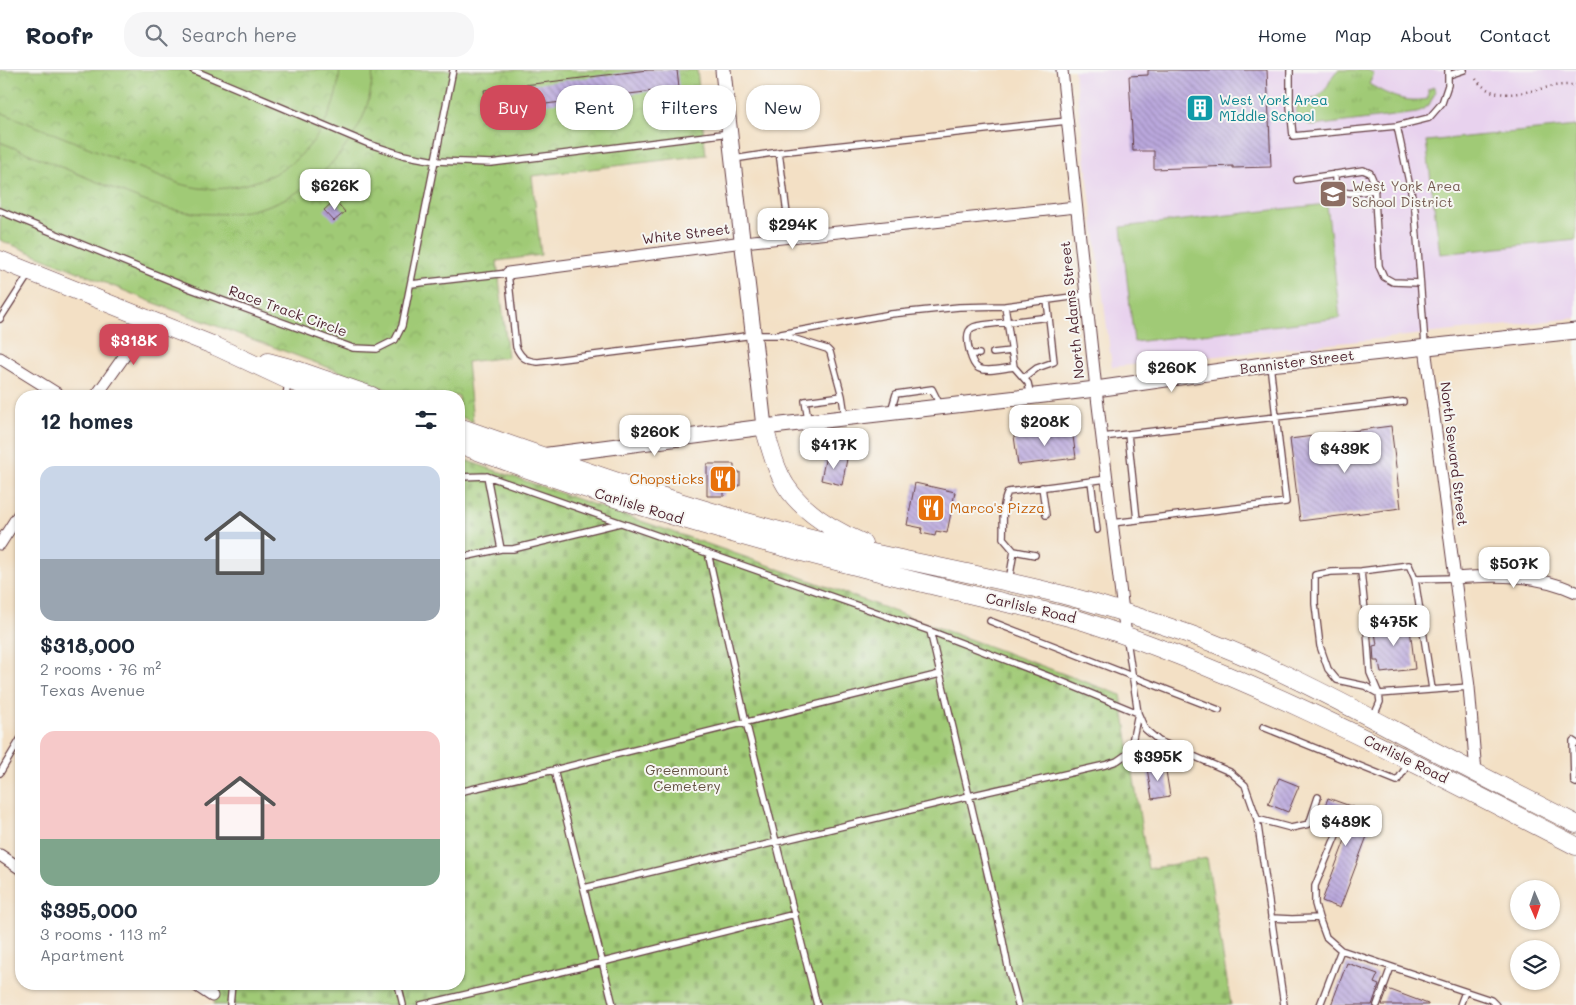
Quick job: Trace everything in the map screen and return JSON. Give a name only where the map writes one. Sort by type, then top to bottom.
[{"type":"main road","points":[[0,260],[214,346],[294,369],[355,390]]},
{"type":"main road","points":[[214,346],[287,388]]},
{"type":"main road","points":[[764,428],[775,463],[786,485],[797,499],[817,517],[843,534],[895,558]]},
{"type":"main road","name":"Carlisle Road","points":[[465,429],[671,499],[732,517],[822,542],[1064,595],[1123,612],[1191,635],[1256,661],[1314,688],[1576,824]]},
{"type":"main road","points":[[465,445],[509,456],[525,458],[541,456]]},
{"type":"main road","name":"Carlisle Road","points":[[465,445],[582,489],[681,520],[929,585],[1082,620],[1230,676],[1279,698],[1410,761],[1576,846]]},
{"type":"street","points":[[723,70],[764,428]]},
{"type":"street","name":"North Adams Street","points":[[1062,70],[1096,389],[1126,636]]},
{"type":"street","name":"White Street","points":[[508,273],[743,242],[1076,207]]},
{"type":"street","points":[[100,390],[150,320]]},
{"type":"street","name":"Bannister Street","points":[[541,456],[1096,389],[1270,364],[1576,331]]},
{"type":"street","name":"North Seward Street","points":[[1425,348],[1469,687],[1476,773]]},
{"type":"street","points":[[0,358],[51,390]]},
{"type":"street","points":[[0,544],[15,520]]},
{"type":"street","points":[[1454,578],[1498,575],[1522,576],[1544,580],[1576,592]]},
{"type":"street","points":[[0,855],[15,865]]},
{"type":"street","points":[[203,990],[212,996]]},
{"type":"lane","points":[[193,70],[369,144],[403,155],[435,161],[491,163],[730,133]]},
{"type":"lane","name":"Race Track Circle","points":[[0,211],[191,289],[352,348],[377,349],[395,340],[402,326],[452,70]]},
{"type":"lane","points":[[1290,70],[1290,106],[1293,136],[1397,126],[1428,118],[1442,103],[1448,85],[1449,73],[1464,70]]},
{"type":"lane","points":[[732,159],[779,152],[1067,120]]},
{"type":"lane","points":[[1397,126],[1415,210],[1425,348]]},
{"type":"lane","points":[[779,152],[790,237]]},
{"type":"lane","points":[[1297,180],[1363,170],[1370,173],[1375,190],[1379,266],[1384,277],[1393,282],[1420,284]]},
{"type":"lane","points":[[1335,174],[1336,185],[1340,191],[1348,193],[1375,190]]},
{"type":"lane","points":[[0,319],[30,272]]},
{"type":"lane","points":[[411,284],[508,273],[516,347],[520,356],[528,361],[538,362],[754,335],[778,334],[891,314],[959,307],[1004,306],[1086,295]]},
{"type":"lane","points":[[1024,378],[1037,368],[1054,362],[1047,300]]},
{"type":"lane","points":[[1004,306],[1014,367],[1028,383],[1032,396]]},
{"type":"lane","points":[[1014,367],[992,370],[979,369],[974,365],[967,340],[969,331],[974,326],[1049,317]]},
{"type":"lane","points":[[778,334],[827,349],[830,352],[842,396],[845,418]]},
{"type":"lane","points":[[993,353],[1011,351]]},
{"type":"lane","points":[[970,354],[979,354]]},
{"type":"lane","points":[[1096,517],[1137,520],[1286,502],[1270,364]]},
{"type":"lane","points":[[808,423],[805,401],[842,396]]},
{"type":"lane","points":[[1102,437],[1403,402]]},
{"type":"lane","points":[[1128,434],[1137,520]]},
{"type":"lane","points":[[487,476],[500,549]]},
{"type":"lane","points":[[465,477],[487,476],[708,553],[930,631],[1138,713]]},
{"type":"lane","points":[[1035,556],[1014,551],[1003,538],[1008,492],[1107,479]]},
{"type":"lane","points":[[1091,481],[1098,530]]},
{"type":"lane","points":[[1042,487],[1046,515]]},
{"type":"lane","points":[[465,557],[500,549],[513,549],[621,523]]},
{"type":"lane","points":[[1009,583],[1014,551]]},
{"type":"lane","points":[[708,553],[746,722],[817,1005]]},
{"type":"lane","points":[[1432,689],[1415,579],[1409,565],[1361,571],[1331,572],[1316,576],[1315,604],[1320,646],[1328,669],[1337,680],[1365,686],[1379,694],[1469,687]]},
{"type":"lane","points":[[1361,571],[1368,631],[1370,673],[1379,694],[1380,702],[1373,718]]},
{"type":"lane","points":[[1415,579],[1454,578]]},
{"type":"lane","points":[[990,621],[1219,710]]},
{"type":"lane","points":[[930,631],[1018,1005]]},
{"type":"lane","points":[[1126,636],[1138,713],[1146,729],[1159,741],[1230,772],[1245,785],[1257,819],[1284,1005]]},
{"type":"lane","points":[[465,791],[940,674]]},
{"type":"lane","points":[[584,888],[1105,765],[1117,761],[1130,752],[1138,713]]},
{"type":"lane","points":[[1263,727],[1397,781],[1410,761]]},
{"type":"lane","points":[[1576,743],[1573,741],[1574,782],[1576,783]]},
{"type":"lane","points":[[0,773],[15,748]]},
{"type":"lane","points":[[554,770],[613,1005]]},
{"type":"lane","points":[[1257,819],[1291,828],[1309,824],[1318,797]]},
{"type":"lane","points":[[1337,833],[1315,886],[1315,904],[1318,918],[1326,937],[1341,950],[1492,1000],[1496,1005]]},
{"type":"lane","points":[[421,1005],[795,914]]},
{"type":"lane","points":[[1271,918],[1318,918]]},
{"type":"lane","points":[[1320,1005],[1341,950]]},
{"type":"lane","points":[[1377,1005],[1391,967]]},
{"type":"lane","points":[[230,1005],[231,990]]},
{"type":"lane","points":[[399,990],[403,1005]]},
{"type":"lane","points":[[1460,1005],[1465,992]]},
{"type":"path","points":[[1476,79],[1485,88],[1508,94],[1539,91],[1549,87],[1576,85]]},
{"type":"shaded area","name":"West York Area School District","points":[[1074,70],[1576,70],[1576,318],[1112,367]]},
{"type":"green space","points":[[0,70],[697,70],[699,85],[643,85],[643,130],[703,130],[706,155],[532,176],[541,255],[497,261],[508,357],[467,362],[473,422],[465,419],[465,390],[389,390],[152,302],[0,240]]},
{"type":"green space","points":[[340,70],[373,70],[369,98],[361,122],[340,154],[314,180],[296,193],[257,209],[236,213],[214,214],[170,209],[141,200],[0,142],[0,112],[180,184],[210,189],[244,185],[267,177],[286,167],[311,144],[326,122],[336,92]]},
{"type":"green space","points":[[1338,70],[1368,70],[1374,74],[1369,84],[1397,98],[1411,100],[1428,99],[1428,89],[1434,87],[1436,91],[1429,105],[1417,113],[1313,126],[1299,118],[1296,111],[1298,103],[1318,96],[1326,89],[1333,75]]},
{"type":"green space","points":[[1576,126],[1576,240],[1440,254],[1426,141]]},
{"type":"green space","points":[[1327,204],[1340,318],[1134,342],[1121,227]]},
{"type":"green space","name":"Greenmount Cemetery","points":[[465,460],[771,566],[1121,695],[1148,869],[1207,858],[1231,1005],[214,1005],[215,990],[465,990]]},
{"type":"building","points":[[647,70],[677,70],[679,85],[643,85],[643,92],[633,94],[633,85],[556,85],[556,103],[546,104],[546,85],[525,85]]},
{"type":"building","name":"West York Area MIddle School","points":[[1148,70],[1267,70],[1271,167],[1233,168],[1233,166],[1154,169],[1154,151],[1133,151],[1129,76],[1148,75]]},
{"type":"building","points":[[335,200],[345,212],[334,221],[324,210]]},
{"type":"building","points":[[1391,426],[1401,508],[1300,521],[1290,439]]},
{"type":"building","points":[[1072,429],[1076,458],[1018,465],[1014,436]]},
{"type":"building","points":[[826,455],[847,459],[842,485],[821,480]]},
{"type":"building","name":"Chopsticks","points":[[707,464],[734,464],[734,472],[740,472],[740,486],[734,486],[734,490],[724,490],[724,496],[707,496]]},
{"type":"building","name":"Marco's Pizza","points":[[915,483],[955,492],[947,533],[936,531],[935,536],[921,533],[922,528],[907,525]]},
{"type":"building","points":[[1409,621],[1415,669],[1381,673],[1379,661],[1374,661],[1373,646],[1377,645],[1374,626]]},
{"type":"building","points":[[1165,765],[1170,796],[1152,799],[1147,768]]},
{"type":"building","points":[[1279,778],[1299,786],[1288,812],[1268,804]]},
{"type":"building","points":[[1328,798],[1375,815],[1340,908],[1322,901],[1350,827],[1321,816]]},
{"type":"building","points":[[1347,963],[1378,974],[1374,983],[1379,985],[1372,1005],[1331,1005]]},
{"type":"building","points":[[1388,989],[1428,1004],[1428,1005],[1382,1005]]},
{"type":"place","name":"West York Area MIddle School","points":[[1200,108]]},
{"type":"place","name":"West York Area School District","points":[[1333,194]]},
{"type":"place","name":"Chopsticks","points":[[723,479]]},
{"type":"place","name":"Marco's Pizza","points":[[931,508]]}]
